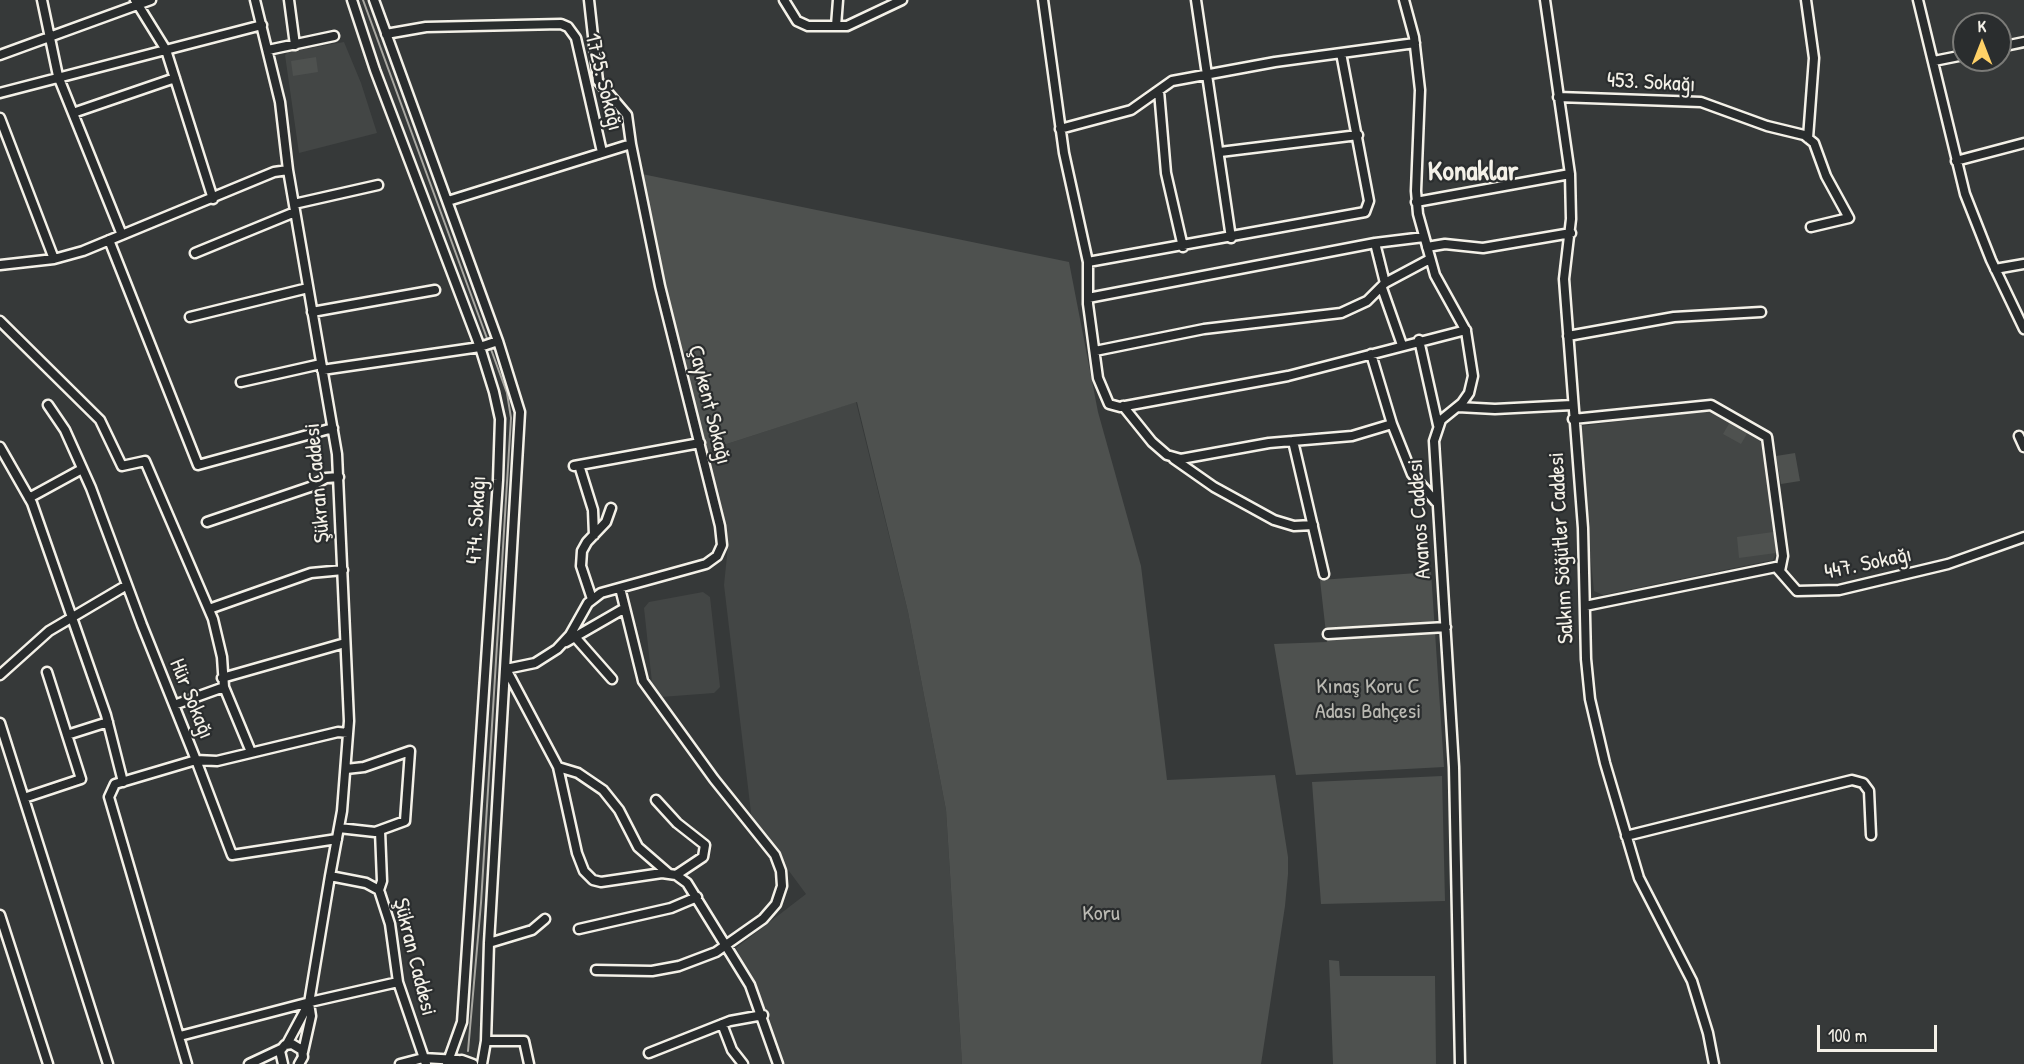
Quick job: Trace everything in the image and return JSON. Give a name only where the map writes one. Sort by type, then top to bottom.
[{"type":"street","points":[[42,0],[58,76],[122,235]]},
{"type":"street","points":[[0,55],[136,2],[151,0]]},
{"type":"street","name":"Şükran Caddesi","points":[[255,0],[280,102],[288,170],[333,428],[339,477],[348,733],[339,828],[330,876],[366,883],[379,890],[390,924],[398,982],[425,1061]]},
{"type":"street","points":[[290,0],[294,45]]},
{"type":"street","name":"474. Sokağı","points":[[352,0],[375,70],[482,347],[498,410],[499,460],[462,1022],[451,1062]]},
{"type":"street","name":"474. Sokağı","points":[[374,0],[448,201],[516,396],[521,421],[489,943],[486,1041],[482,1064]]},
{"type":"street","name":"Çaykent Sokağı","points":[[589,0],[598,81],[627,115],[660,286],[720,526],[722,545],[719,553],[706,564],[601,593],[592,599]]},
{"type":"street","points":[[784,0],[802,25],[836,26],[847,26],[902,0]]},
{"type":"street","points":[[836,26],[838,0]]},
{"type":"street","points":[[1043,0],[1060,129],[1088,262],[1088,298],[1098,378],[1105,400],[1112,406],[1123,406],[1278,378],[1419,340],[1466,330]]},
{"type":"street","points":[[1196,0],[1231,238]]},
{"type":"street","points":[[1404,0],[1415,43],[1421,103],[1416,202],[1435,275],[1466,330],[1473,382],[1469,393],[1458,407],[1448,412],[1438,425]]},
{"type":"street","name":"Salkım Söğütler Caddesi","points":[[1545,0],[1544,11],[1556,67],[1558,97],[1570,174],[1571,233],[1564,279],[1583,528],[1590,699],[1605,763],[1644,890],[1692,981],[1708,1033],[1714,1064]]},
{"type":"street","points":[[1806,0],[1814,58],[1808,138],[1814,144],[1827,176],[1849,218],[1811,228]]},
{"type":"street","points":[[1918,0],[1956,160],[1971,211],[2024,330]]},
{"type":"street","points":[[136,2],[166,50],[213,199]]},
{"type":"street","name":"1725. Sokağı","points":[[386,34],[426,27],[561,24],[568,27],[576,38],[602,152]]},
{"type":"street","points":[[0,93],[58,76],[262,25]]},
{"type":"street","points":[[268,50],[334,36]]},
{"type":"street","points":[[1060,129],[1131,110],[1172,81],[1415,43]]},
{"type":"street","points":[[1088,262],[1183,247],[1365,212],[1369,201],[1341,53]]},
{"type":"street","points":[[1934,61],[1952,57]]},
{"type":"street","points":[[73,113],[175,78]]},
{"type":"street","points":[[1159,91],[1166,173],[1183,247]]},
{"type":"street","name":"453. Sokağı","points":[[1558,97],[1701,102],[1808,138]]},
{"type":"street","points":[[0,118],[54,258]]},
{"type":"street","points":[[1220,152],[1358,135]]},
{"type":"street","points":[[1956,160],[2024,143]]},
{"type":"street","points":[[448,201],[631,144]]},
{"type":"street","points":[[0,265],[54,258],[109,240],[274,172],[288,170]]},
{"type":"street","points":[[1416,202],[1570,174]]},
{"type":"street","points":[[195,253],[295,208],[378,185]]},
{"type":"street","points":[[1427,247],[1445,244],[1483,248],[1571,233]]},
{"type":"street","points":[[1088,298],[1375,243],[1424,237]]},
{"type":"street","points":[[109,240],[198,465],[333,428]]},
{"type":"street","points":[[1375,243],[1384,286],[1402,345]]},
{"type":"street","points":[[1095,351],[1204,329],[1341,313],[1367,301],[1384,286],[1430,259]]},
{"type":"street","points":[[1995,269],[2024,264]]},
{"type":"street","points":[[190,317],[308,288]]},
{"type":"street","points":[[312,312],[435,290]]},
{"type":"street","points":[[1568,336],[1665,318],[1761,312]]},
{"type":"street","points":[[0,321],[100,420],[122,466],[145,461],[209,609],[221,650],[224,687],[251,752]]},
{"type":"street","name":"Avanos Caddesi","points":[[1419,340],[1438,425],[1434,441],[1454,767],[1460,1064]]},
{"type":"street","points":[[241,382],[322,367],[482,347],[496,342]]},
{"type":"street","points":[[1371,354],[1392,424],[1412,474],[1437,502]]},
{"type":"street","name":"Hür Sokağı","points":[[48,405],[65,430],[82,469],[196,760],[123,782]]},
{"type":"street","points":[[1458,407],[1495,409],[1572,405]]},
{"type":"street","points":[[1573,419],[1711,405],[1767,437],[1783,556],[1780,571]]},
{"type":"street","points":[[1123,406],[1152,442],[1214,487],[1274,520],[1294,526],[1313,525]]},
{"type":"street","points":[[1172,457],[1186,459],[1293,441],[1352,436],[1392,424]]},
{"type":"street","points":[[2019,436],[2024,447]]},
{"type":"street","points":[[1293,441],[1324,574]]},
{"type":"street","points":[[594,535],[593,510],[576,466],[700,443]]},
{"type":"street","points":[[0,447],[29,498],[108,722],[123,782],[115,784],[109,796],[187,1064]]},
{"type":"street","points":[[29,498],[82,469]]},
{"type":"street","points":[[207,522],[310,487],[326,478],[339,477]]},
{"type":"street","points":[[563,644],[592,599],[581,561],[584,547],[606,522],[611,508]]},
{"type":"street","name":"447. Sokağı","points":[[1780,571],[1794,589],[1828,592],[1948,564],[2024,537]]},
{"type":"street","points":[[1585,606],[1776,567],[1780,571]]},
{"type":"street","points":[[209,609],[311,573],[343,570]]},
{"type":"street","points":[[0,675],[49,631],[73,619],[127,585]]},
{"type":"street","points":[[596,970],[624,973],[666,969],[692,962],[728,946],[758,924],[776,904],[782,886],[780,865],[775,855],[708,770],[643,681],[620,588]]},
{"type":"street","points":[[625,608],[535,663],[506,669],[558,767],[577,853],[586,875],[601,882],[672,874],[703,857],[706,848],[702,840],[677,823],[656,800]]},
{"type":"street","points":[[1328,634],[1446,627]]},
{"type":"street","points":[[575,637],[612,679]]},
{"type":"street","points":[[222,678],[345,643]]},
{"type":"street","points":[[24,798],[81,779],[46,672]]},
{"type":"street","points":[[174,705],[224,687]]},
{"type":"street","points":[[67,735],[108,722]]},
{"type":"street","points":[[0,723],[108,1064]]},
{"type":"street","points":[[337,839],[232,855],[196,760],[217,761],[338,732],[348,733]]},
{"type":"street","points":[[339,828],[380,831],[405,821],[410,751],[364,767],[346,769]]},
{"type":"street","points":[[558,767],[578,773],[603,790],[619,810],[638,847],[687,883],[728,946],[750,986],[763,1016],[778,1064]]},
{"type":"street","points":[[1626,836],[1852,780],[1863,783],[1869,791],[1871,835]]},
{"type":"street","points":[[379,890],[382,880],[380,831]]},
{"type":"street","points":[[303,1060],[311,1016],[309,1003],[330,876]]},
{"type":"street","points":[[579,929],[671,908],[697,897]]},
{"type":"street","points":[[0,915],[48,1064]]},
{"type":"street","points":[[489,943],[532,930],[545,919]]},
{"type":"street","points":[[180,1036],[398,982]]},
{"type":"street","points":[[283,1064],[279,1058],[309,1003]]},
{"type":"street","points":[[649,1053],[722,1024],[763,1016]]},
{"type":"street","points":[[722,1024],[732,1050],[743,1064]]},
{"type":"street","points":[[486,1041],[524,1041],[529,1064]]},
{"type":"street","points":[[249,1064],[284,1047],[298,1046],[303,1060]]},
{"type":"street","points":[[400,1064],[425,1061],[474,1064]]},
{"type":"shaded area","points":[[344,42],[361,83],[377,133],[299,153],[285,55],[288,52]]},
{"type":"shaded area","points":[[856,402],[908,612],[946,810],[962,1064],[785,1064],[765,1007],[736,948],[806,894],[752,821],[724,585],[728,546],[705,451]]},
{"type":"shaded area","points":[[1709,410],[1761,439],[1776,553],[1773,560],[1603,595],[1594,591],[1578,433],[1582,426]]},
{"type":"shaded area","points":[[703,592],[710,597],[720,687],[714,693],[661,697],[653,692],[644,608],[649,602]]},
{"type":"green space","points":[[316,57],[318,72],[293,76],[291,61]]},
{"type":"green space","name":"Koru","points":[[642,174],[1069,262],[1098,412],[1141,566],[1167,780],[1275,775],[1288,857],[1288,874],[1261,1064],[962,1064],[946,810],[908,612],[857,402],[705,451],[680,351]]},
{"type":"green space","points":[[1730,422],[1748,432],[1741,444],[1723,434]]},
{"type":"green space","points":[[1795,453],[1800,481],[1781,484],[1776,456]]},
{"type":"green space","points":[[1773,532],[1776,553],[1739,558],[1737,537]]},
{"type":"green space","name":"Kınaş Koru C Adası Bahçesi","points":[[1431,572],[1444,767],[1296,775],[1274,644],[1327,642],[1320,580]]},
{"type":"green space","points":[[1442,776],[1445,901],[1321,904],[1312,782]]},
{"type":"green space","points":[[1329,960],[1339,961],[1340,976],[1435,976],[1436,1064],[1333,1064]]},
{"type":"waterway","points":[[363,0],[507,393],[511,418],[481,903],[468,1051]]},
{"type":"district","name":"Konaklar","points":[[1473,173]]}]
